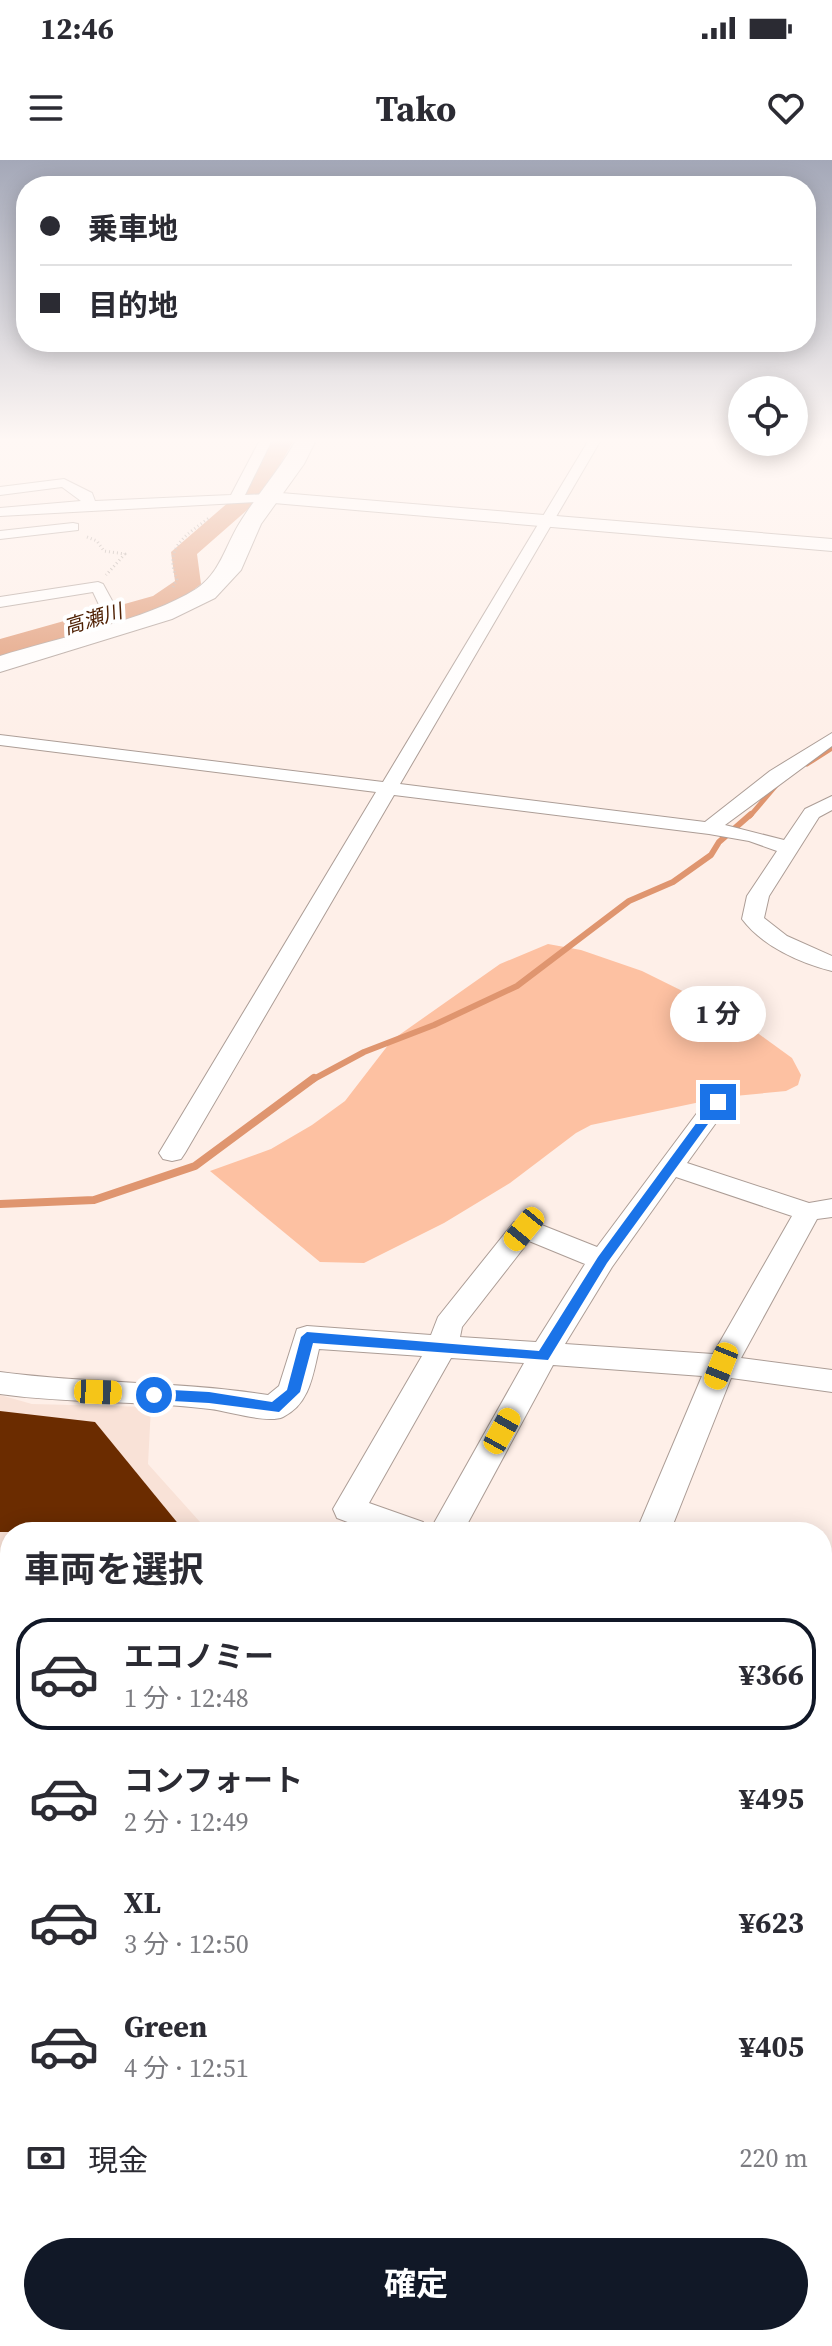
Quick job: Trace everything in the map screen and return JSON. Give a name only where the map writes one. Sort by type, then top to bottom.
[{"type":"main road","points":[[0,664],[140,622],[182,606],[206,593],[229,570],[243,540]]},
{"type":"street","points":[[172,1153],[534,540]]},
{"type":"street","points":[[775,540],[832,545]]},
{"type":"street","points":[[0,602],[98,587],[107,606]]},
{"type":"street","points":[[709,828],[777,775],[832,738]]},
{"type":"street","points":[[0,740],[709,828],[753,836],[789,848]]},
{"type":"street","points":[[832,802],[812,813],[758,896],[753,919],[761,930],[781,942],[832,964]]},
{"type":"street","points":[[452,1522],[543,1356],[602,1260],[718,1102]]},
{"type":"street","points":[[657,1522],[721,1366],[820,1210],[670,1166]]},
{"type":"street","points":[[384,1522],[349,1509],[442,1348],[448,1324],[524,1229],[602,1260]]},
{"type":"street","points":[[0,1383],[43,1389],[209,1397],[274,1408],[293,1392],[307,1337],[543,1356],[721,1366],[832,1381]]},
{"type":"path","points":[[95,540],[104,551],[125,554],[112,565],[98,587]]},
{"type":"path","points":[[168,591],[176,585],[177,579],[169,567],[172,549],[184,540]]},
{"type":"shaded area","points":[[548,944],[581,950],[642,971],[737,1018],[792,1058],[801,1075],[798,1085],[786,1091],[724,1097],[591,1125],[510,1183],[444,1223],[364,1263],[320,1262],[210,1171],[271,1149],[312,1125],[345,1101],[392,1040],[500,964]]},
{"type":"shaded area","points":[[0,1395],[32,1404],[151,1407],[148,1464],[200,1522],[0,1522]]},
{"type":"building","points":[[0,1411],[95,1422],[177,1522],[0,1522]]},
{"type":"waterway","name":"高瀬川","points":[[0,648],[162,602],[188,584],[184,552],[198,540]]},
{"type":"waterway","points":[[807,764],[832,748]]},
{"type":"waterway","points":[[750,816],[779,782]]},
{"type":"waterway","points":[[312,1080],[364,1052],[434,1025],[517,986],[629,901],[673,882],[711,855],[719,842],[751,814]]},
{"type":"waterway","points":[[0,1204],[94,1200],[195,1166],[314,1078]]},
{"type":"route","points":[[154,1395],[209,1397],[274,1408],[293,1392],[307,1337],[543,1356],[602,1260],[718,1102]]}]
